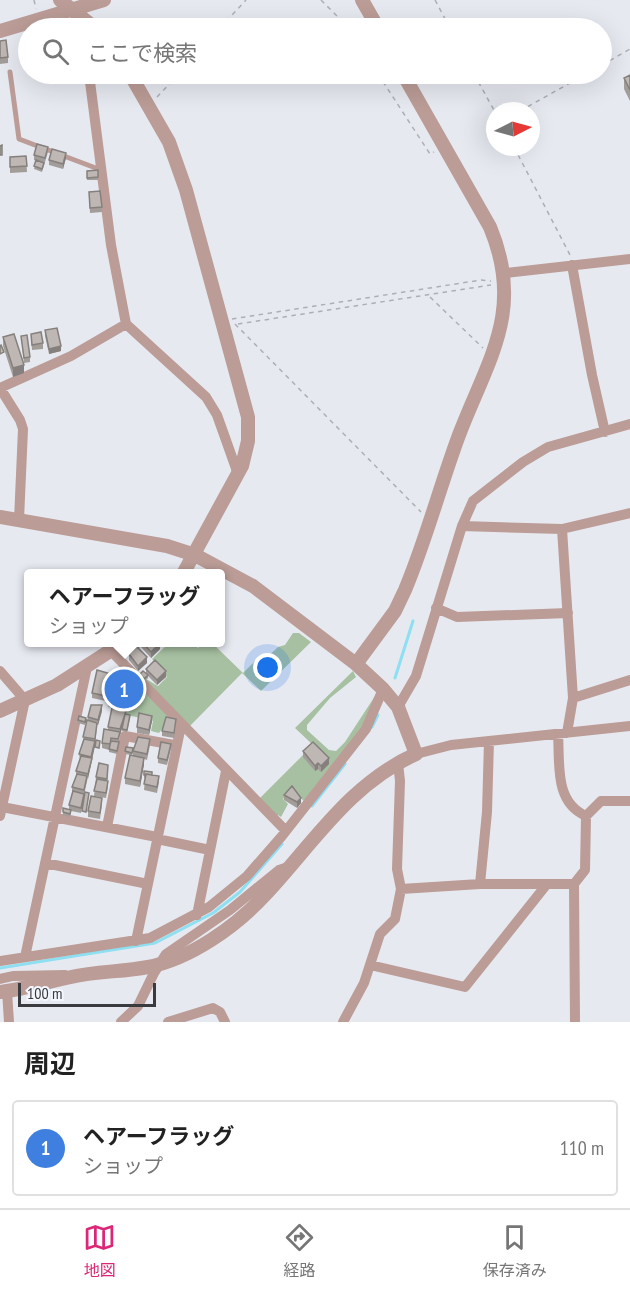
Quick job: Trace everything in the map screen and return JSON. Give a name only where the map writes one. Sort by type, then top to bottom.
[{"type":"street","points":[[60,0],[83,18]]},
{"type":"street","points":[[49,18],[104,0]]},
{"type":"street","points":[[362,0],[372,18]]},
{"type":"street","points":[[74,11],[76,18]]},
{"type":"street","points":[[0,32],[18,27]]},
{"type":"street","points":[[90,84],[111,245],[126,324],[206,397],[217,415],[238,474]]},
{"type":"street","points":[[136,84],[169,142],[186,190],[248,417],[246,454],[238,474],[186,569]]},
{"type":"street","points":[[356,663],[395,610],[411,576],[459,436],[492,357],[503,319],[505,273],[499,248],[490,227],[409,84]]},
{"type":"street","points":[[505,273],[630,259]]},
{"type":"street","points":[[572,265],[605,432]]},
{"type":"street","points":[[19,520],[23,429],[0,388],[71,356],[126,324]]},
{"type":"street","points":[[398,707],[416,676],[462,526],[473,501],[523,462],[548,447],[630,424]]},
{"type":"street","points":[[462,526],[562,530],[630,513]]},
{"type":"street","points":[[0,517],[130,538],[195,555],[221,569]]},
{"type":"street","points":[[562,530],[573,698],[563,734],[560,787],[573,810],[586,816]]},
{"type":"street","points":[[225,571],[253,586],[356,663],[398,707],[416,754]]},
{"type":"street","points":[[436,608],[457,617],[568,613]]},
{"type":"street","points":[[0,711],[87,667],[118,647]]},
{"type":"street","points":[[112,652],[181,726],[286,831]]},
{"type":"street","points":[[25,957],[87,667]]},
{"type":"street","points":[[0,671],[25,700]]},
{"type":"street","points":[[573,698],[630,680]]},
{"type":"street","points":[[13,976],[5,960],[157,936],[197,915],[217,908],[286,831],[366,729],[383,689]]},
{"type":"street","points":[[25,700],[1,811],[55,817],[210,850]]},
{"type":"street","points":[[136,941],[181,726]]},
{"type":"street","points":[[2,988],[159,964],[199,945],[239,919],[263,897],[337,810],[398,763],[416,754],[451,745],[630,726]]},
{"type":"street","points":[[106,827],[125,736],[177,746]]},
{"type":"street","points":[[480,884],[487,812],[489,741]]},
{"type":"street","points":[[343,1022],[363,983],[380,934],[395,919],[401,889],[397,869],[400,781],[398,763]]},
{"type":"street","points":[[197,915],[226,771]]},
{"type":"street","points":[[575,1022],[574,884],[585,870],[586,816],[601,801],[630,801]]},
{"type":"street","points":[[45,863],[148,884]]},
{"type":"street","points":[[401,889],[480,884],[574,884]]},
{"type":"street","points":[[370,965],[465,987],[546,884]]},
{"type":"street","points":[[121,1022],[138,1006],[159,964]]},
{"type":"street","points":[[2,988],[13,976],[73,976]]},
{"type":"street","points":[[2,988],[9,1022]]},
{"type":"street","points":[[168,1022],[213,1008],[220,1012],[225,1022]]},
{"type":"lane","points":[[10,72],[19,139],[101,170]]},
{"type":"path","points":[[34,0],[37,13]]},
{"type":"path","points":[[229,18],[246,0]]},
{"type":"path","points":[[321,0],[339,18]]},
{"type":"path","points":[[435,0],[445,18]]},
{"type":"path","points":[[612,59],[630,49]]},
{"type":"path","points":[[150,105],[170,84]]},
{"type":"path","points":[[384,84],[430,154],[446,148]]},
{"type":"path","points":[[480,84],[489,102]]},
{"type":"path","points":[[536,102],[568,84]]},
{"type":"path","points":[[519,156],[567,247],[572,265]]},
{"type":"path","points":[[481,280],[498,282],[484,288],[237,324],[222,321],[481,280]]},
{"type":"path","points":[[430,296],[492,357]]},
{"type":"path","points":[[237,324],[430,522]]},
{"type":"green space","points":[[293,633],[299,633],[311,642],[261,691],[242,673],[188,728],[144,682],[146,679],[158,686],[167,677],[152,659],[165,647],[216,647],[243,673],[260,656],[264,660],[278,647],[285,645]]},
{"type":"green space","points":[[353,671],[356,677],[330,698],[307,725],[307,730],[329,750],[336,751],[345,742],[377,693],[367,722],[305,802],[292,790],[283,799],[288,804],[281,817],[278,815],[276,817],[258,800],[313,745],[295,728]]},
{"type":"green space","points":[[138,682],[177,725],[162,729],[159,733],[151,731],[153,721],[115,712],[115,708],[108,707],[109,694],[119,701]]},
{"type":"building","points":[[6,40],[8,57],[0,58],[0,41]]},
{"type":"building","points":[[630,75],[630,90],[624,78]]},
{"type":"building","points":[[37,144],[48,147],[45,158],[34,155]]},
{"type":"building","points":[[52,149],[66,153],[63,164],[49,160]]},
{"type":"building","points":[[26,156],[27,166],[10,167],[10,157]]},
{"type":"building","points":[[36,160],[44,163],[42,169],[34,166]]},
{"type":"building","points":[[98,170],[98,177],[87,178],[87,171]]},
{"type":"building","points":[[100,191],[102,207],[90,208],[89,192]]},
{"type":"building","points":[[57,328],[61,346],[49,349],[45,330]]},
{"type":"building","points":[[41,332],[43,343],[32,345],[31,334]]},
{"type":"building","points":[[14,334],[24,365],[13,368],[3,337]]},
{"type":"building","points":[[27,335],[30,357],[24,358],[21,336]]},
{"type":"building","points":[[137,647],[147,657],[138,666],[129,654]]},
{"type":"building","points":[[146,647],[156,647],[151,652]]},
{"type":"building","points":[[155,660],[166,671],[157,680],[146,669]]},
{"type":"building","points":[[97,670],[111,674],[106,696],[92,693]]},
{"type":"building","points":[[143,671],[148,675],[144,679],[140,674]]},
{"type":"building","points":[[128,672],[135,679],[119,695],[112,688]]},
{"type":"building","points":[[91,705],[102,705],[98,720],[88,717]]},
{"type":"building","points":[[112,708],[126,711],[120,729],[108,727]]},
{"type":"building","points":[[139,713],[152,716],[149,730],[137,727]]},
{"type":"building","points":[[125,714],[130,715],[127,730],[122,729]]},
{"type":"building","points":[[79,716],[86,718],[85,722],[78,720]]},
{"type":"building","points":[[166,717],[176,719],[174,733],[162,731]]},
{"type":"building","points":[[87,720],[97,723],[95,739],[83,737]]},
{"type":"building","points":[[104,729],[120,732],[118,739],[111,738],[110,744],[102,743]]},
{"type":"building","points":[[138,737],[150,739],[147,754],[133,751]]},
{"type":"building","points":[[84,739],[95,741],[91,757],[79,754]]},
{"type":"building","points":[[96,740],[100,741],[99,748],[95,747]]},
{"type":"building","points":[[111,741],[119,742],[117,751],[109,749]]},
{"type":"building","points":[[161,742],[171,744],[167,760],[158,758]]},
{"type":"building","points":[[313,742],[329,758],[321,766],[318,763],[315,766],[303,751]]},
{"type":"building","points":[[126,747],[133,748],[132,753],[125,751]]},
{"type":"building","points":[[130,755],[144,758],[140,781],[125,778]]},
{"type":"building","points":[[81,756],[92,758],[88,774],[76,771]]},
{"type":"building","points":[[99,763],[108,765],[107,779],[96,777]]},
{"type":"building","points":[[144,771],[152,772],[152,775],[144,775]]},
{"type":"building","points":[[77,774],[87,776],[84,790],[72,787]]},
{"type":"building","points":[[146,774],[159,776],[157,787],[144,784]]},
{"type":"building","points":[[97,779],[108,781],[106,793],[94,791]]},
{"type":"building","points":[[292,786],[301,798],[297,802],[284,795]]},
{"type":"building","points":[[73,791],[84,794],[81,808],[69,805]]},
{"type":"building","points":[[85,792],[89,793],[86,812],[82,811]]},
{"type":"building","points":[[91,796],[102,798],[100,813],[88,811]]},
{"type":"building","points":[[63,808],[71,810],[70,814],[63,812]]},
{"type":"waterway","points":[[395,678],[413,621]]},
{"type":"waterway","points":[[372,727],[378,715]]},
{"type":"waterway","points":[[312,806],[345,764]]},
{"type":"waterway","points":[[0,968],[155,943],[213,913],[240,892],[282,844]]},
{"type":"place","name":"ヘアーフラッグ","points":[[124,689]]}]
